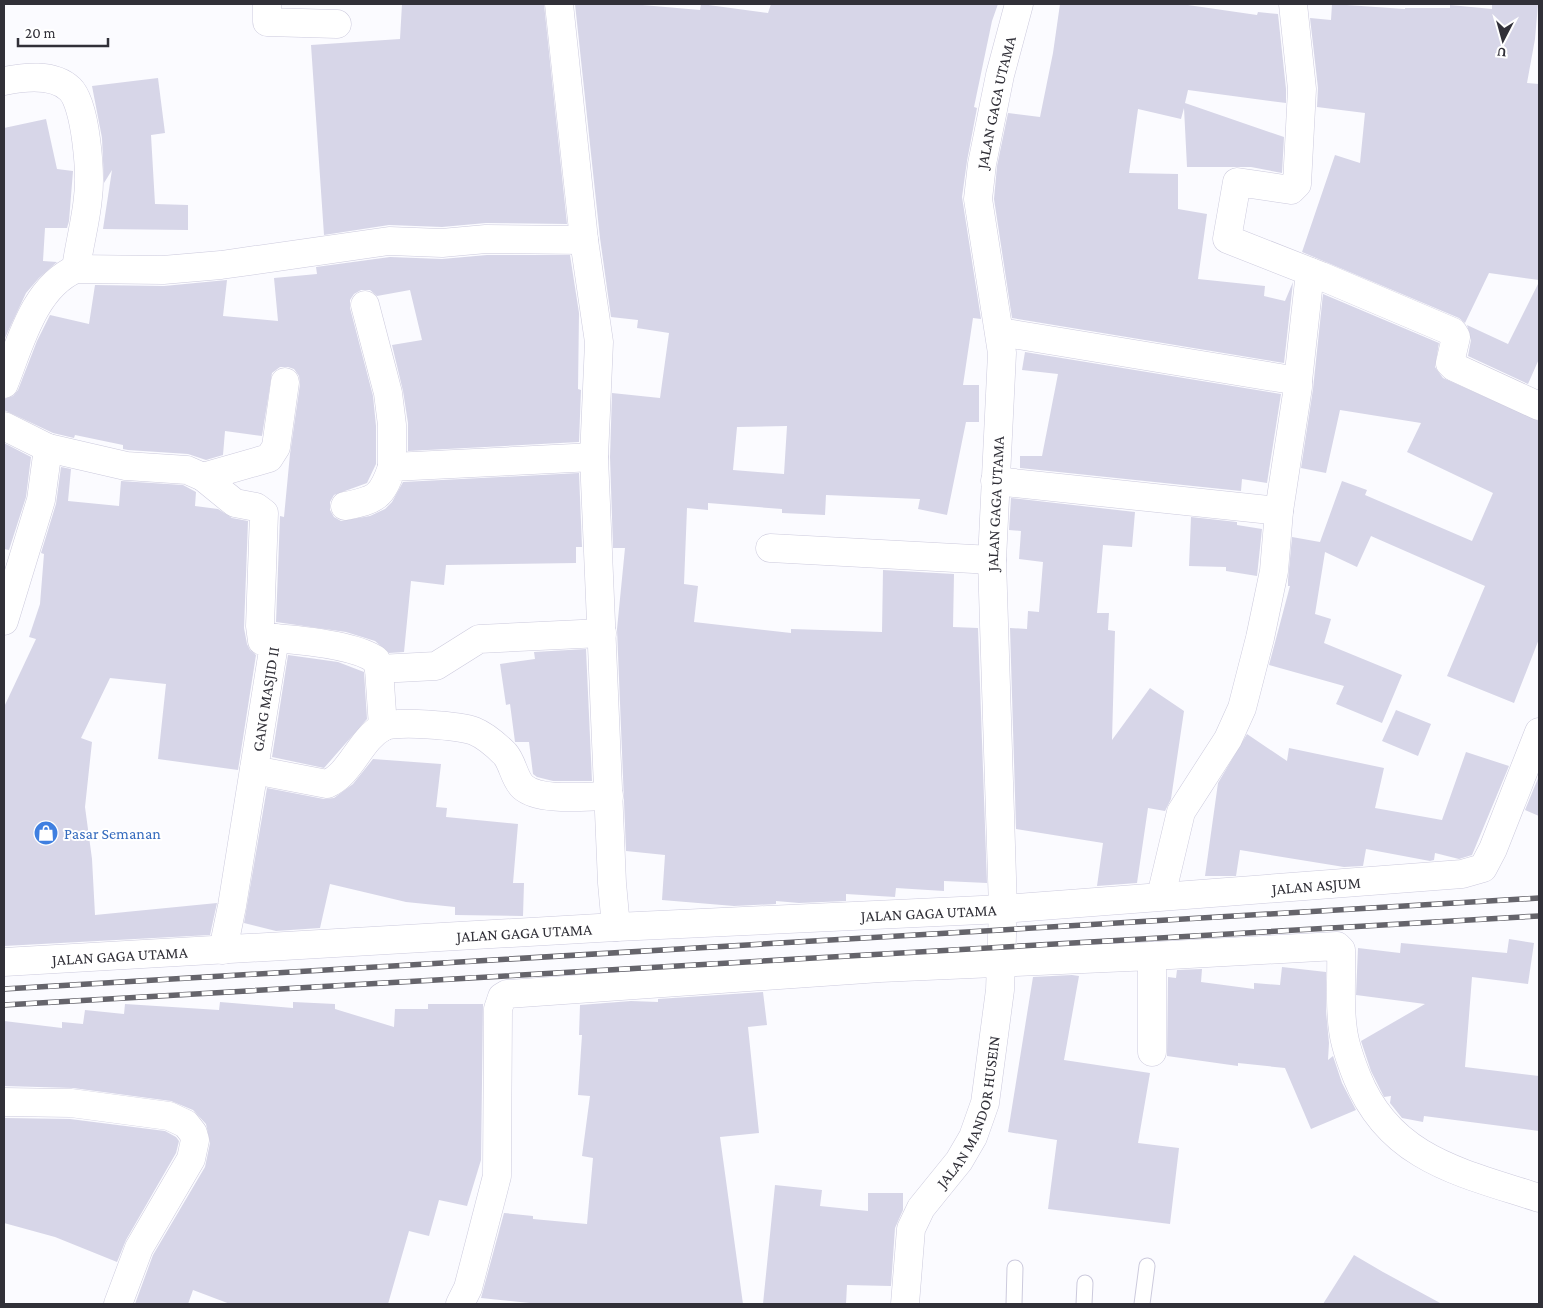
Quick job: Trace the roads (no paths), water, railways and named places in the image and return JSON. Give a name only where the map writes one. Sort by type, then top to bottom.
[{"type":"street","points":[[267,4],[267,22],[337,24]]},
{"type":"street","points":[[559,4],[584,240],[599,342],[594,457],[616,927]]},
{"type":"street","name":"JALAN GAGA UTAMA","points":[[4,962],[616,927],[1003,909],[992,560],[1001,373],[1000,332],[978,198],[982,164],[1000,75],[1020,4]]},
{"type":"street","points":[[1293,4],[1302,89],[1297,184],[1291,190],[1237,182],[1226,237],[1234,243],[1310,272],[1453,332],[1456,337],[1450,363],[1454,367],[1539,406]]},
{"type":"street","points":[[4,81],[28,76],[49,79],[68,87],[76,96],[88,163],[88,196],[76,268]]},
{"type":"street","points":[[4,384],[38,306],[63,274],[76,268],[162,270],[221,265],[388,241],[442,243],[486,239],[584,240]]},
{"type":"street","points":[[1161,896],[1181,812],[1228,739],[1242,708],[1260,638],[1274,571],[1279,511],[1298,382],[1310,272]]},
{"type":"street","points":[[345,506],[369,502],[377,496],[385,488],[392,466],[392,425],[388,393],[365,305]]},
{"type":"street","points":[[1000,332],[1298,382]]},
{"type":"street","points":[[203,477],[269,458],[276,447],[286,382]]},
{"type":"street","name":"GANG MASJID II","points":[[4,426],[48,448],[126,466],[187,470],[203,477],[226,498],[256,507],[264,513],[260,626],[262,641],[275,638],[240,844],[232,906],[223,950]]},
{"type":"street","points":[[4,620],[41,500],[48,448]]},
{"type":"street","points":[[392,466],[594,457]]},
{"type":"street","points":[[995,481],[1279,511]]},
{"type":"street","points":[[770,548],[992,560]]},
{"type":"street","points":[[379,669],[436,666],[479,639],[602,633]]},
{"type":"street","points":[[275,638],[306,641],[365,653],[376,660],[379,669],[383,727]]},
{"type":"street","points":[[254,770],[326,784],[344,771],[361,749],[383,727],[410,723],[473,731],[510,759],[523,787],[550,796],[609,796]]},
{"type":"street","name":"JALAN ASJUM","points":[[1003,909],[1462,874],[1483,868],[1493,849],[1539,732]]},
{"type":"street","name":"JALAN MANDOR HUSEIN","points":[[905,1304],[911,1229],[921,1208],[959,1161],[973,1137],[984,1103],[1002,962],[1003,909]]},
{"type":"street","points":[[460,1304],[468,1288],[497,1176],[498,1009],[502,997],[518,993],[738,976],[1337,946],[1341,950],[1343,1030],[1350,1060],[1364,1095],[1385,1126],[1418,1152],[1452,1169],[1539,1198]]},
{"type":"street","points":[[1152,956],[1152,1052]]},
{"type":"street","points":[[4,1102],[71,1103],[169,1116],[186,1124],[192,1133],[195,1140],[191,1159],[139,1248],[118,1304]]},
{"type":"lane","points":[[1142,1304],[1147,1266]]},
{"type":"lane","points":[[1014,1304],[1015,1268]]},
{"type":"lane","points":[[1084,1304],[1085,1283]]},
{"type":"railway","points":[[4,989],[1539,898]]},
{"type":"railway","points":[[4,1005],[1539,916]]},
{"type":"place","name":"Pasar Semanan","points":[[46,833]]}]
